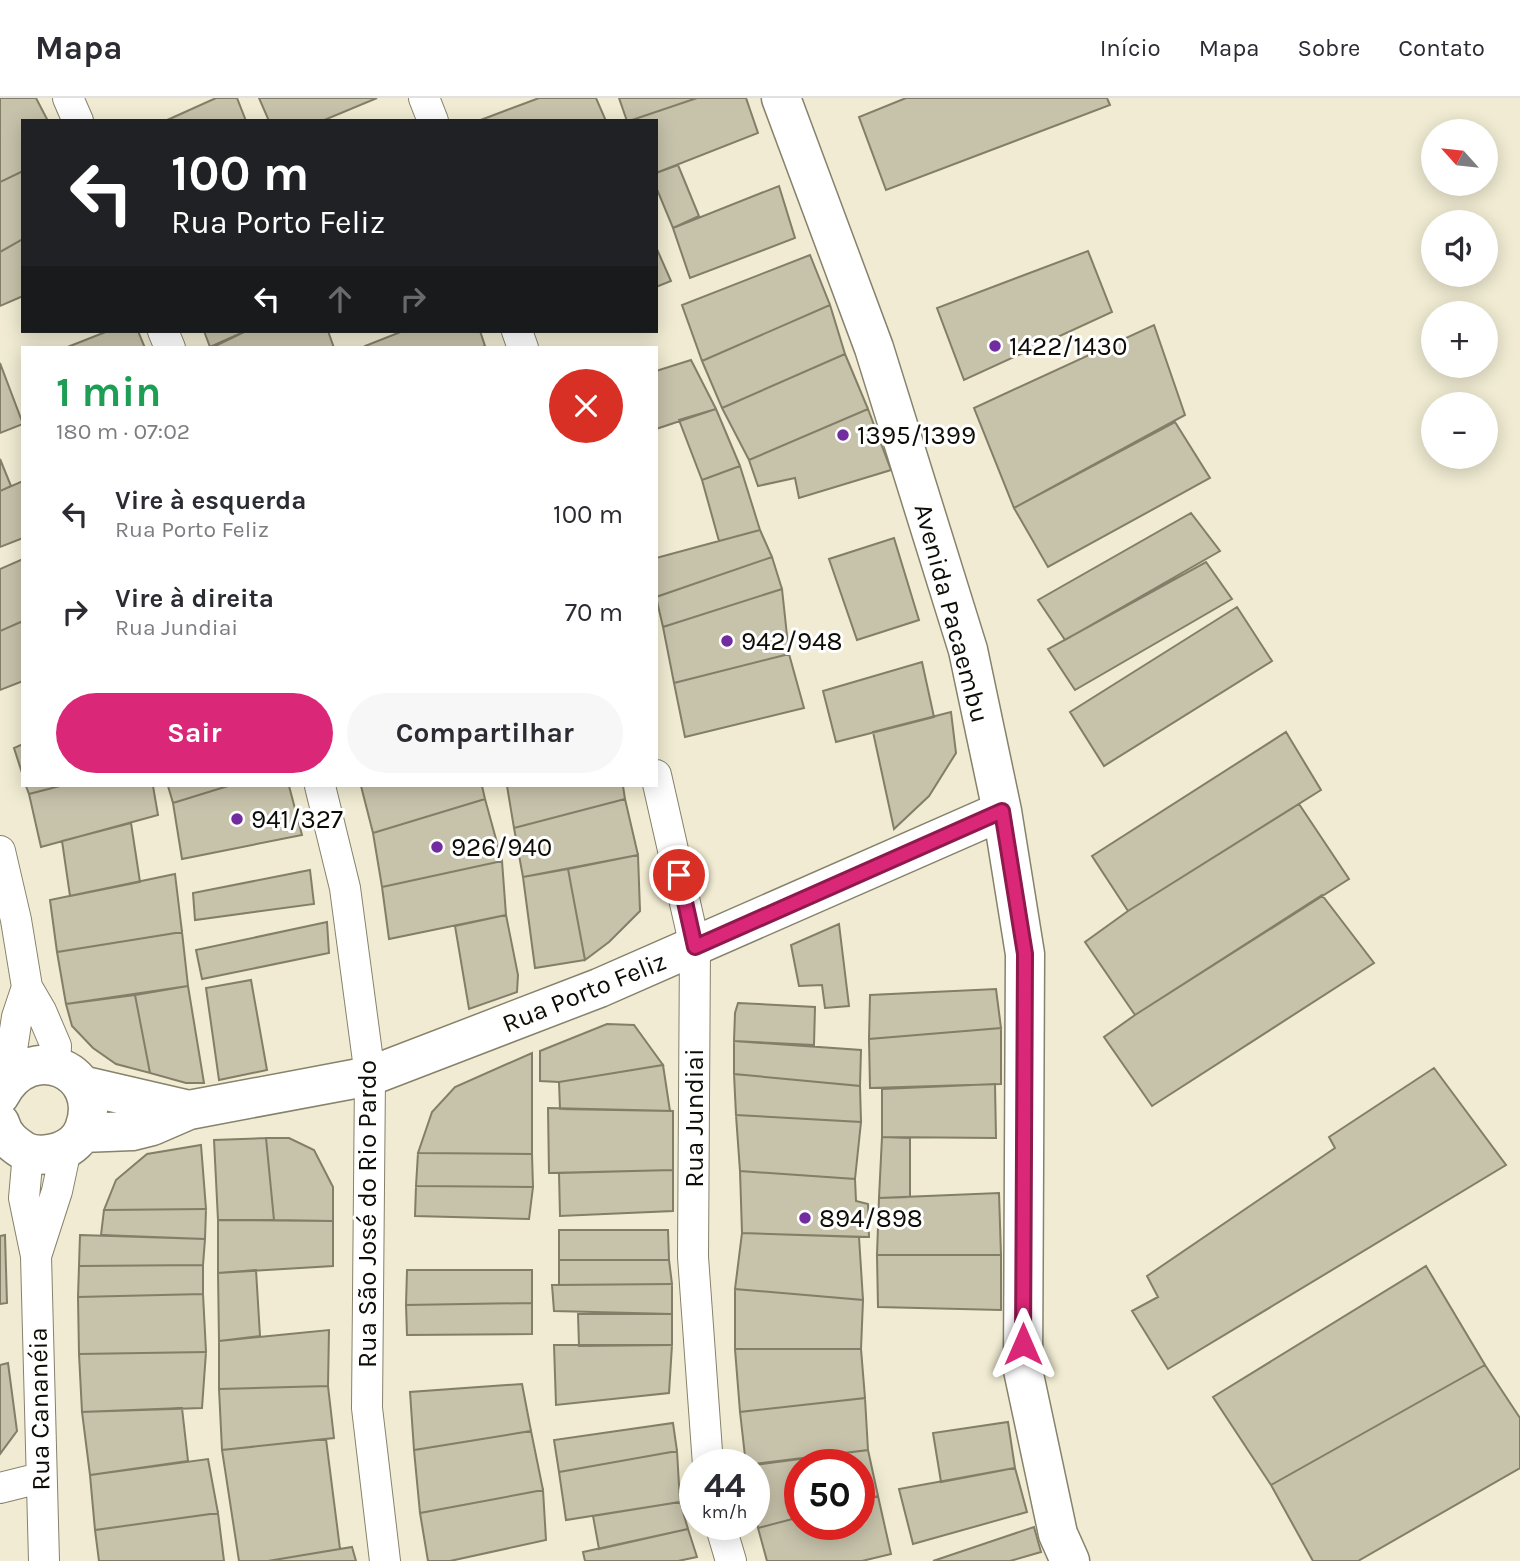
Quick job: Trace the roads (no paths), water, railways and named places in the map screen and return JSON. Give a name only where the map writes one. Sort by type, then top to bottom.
[{"type":"main road","name":"Avenida Pacaembu","points":[[781,98],[874,348],[952,597],[968,650],[1002,811],[1025,954],[1023,1370],[1058,1534],[1070,1561]]},
{"type":"main road","name":"Rua Porto Feliz","points":[[9,1140],[47,1155],[74,1141],[152,1126],[189,1110],[370,1076],[599,988],[1002,811]]},
{"type":"main road","name":"Rua Porto Feliz","points":[[3,1089],[20,1070],[37,1065],[189,1110]]},
{"type":"main road","points":[[68,1075],[88,1101],[88,1117],[74,1141]]},
{"type":"street","points":[[68,98],[77,119]]},
{"type":"street","points":[[424,98],[432,119]]},
{"type":"street","name":"Rua Jundiai","points":[[658,784],[695,947],[693,1257],[707,1449]]},
{"type":"street","name":"Rua São José do Rio Pardo","points":[[320,787],[345,888],[370,1076],[367,1408],[385,1561]]},
{"type":"street","points":[[0,850],[16,920],[27,987],[41,1011],[68,1075]]},
{"type":"street","points":[[3,1089],[17,1017],[27,987]]},
{"type":"street","name":"Rua Cananéia","points":[[9,1140],[36,1256],[44,1561]]},
{"type":"street","name":"Rua Cananéia","points":[[36,1256],[74,1141]]},
{"type":"street","points":[[0,1488],[40,1478]]},
{"type":"street","points":[[725,1540],[731,1561]]},
{"type":"place","name":"1422/1430","points":[[995,346]]},
{"type":"place","name":"1395/1399","points":[[843,435]]},
{"type":"place","name":"942/948","points":[[727,641]]},
{"type":"place","name":"941/327","points":[[237,819]]},
{"type":"place","name":"926/940","points":[[437,847]]},
{"type":"place","name":"894/898","points":[[805,1218]]}]
